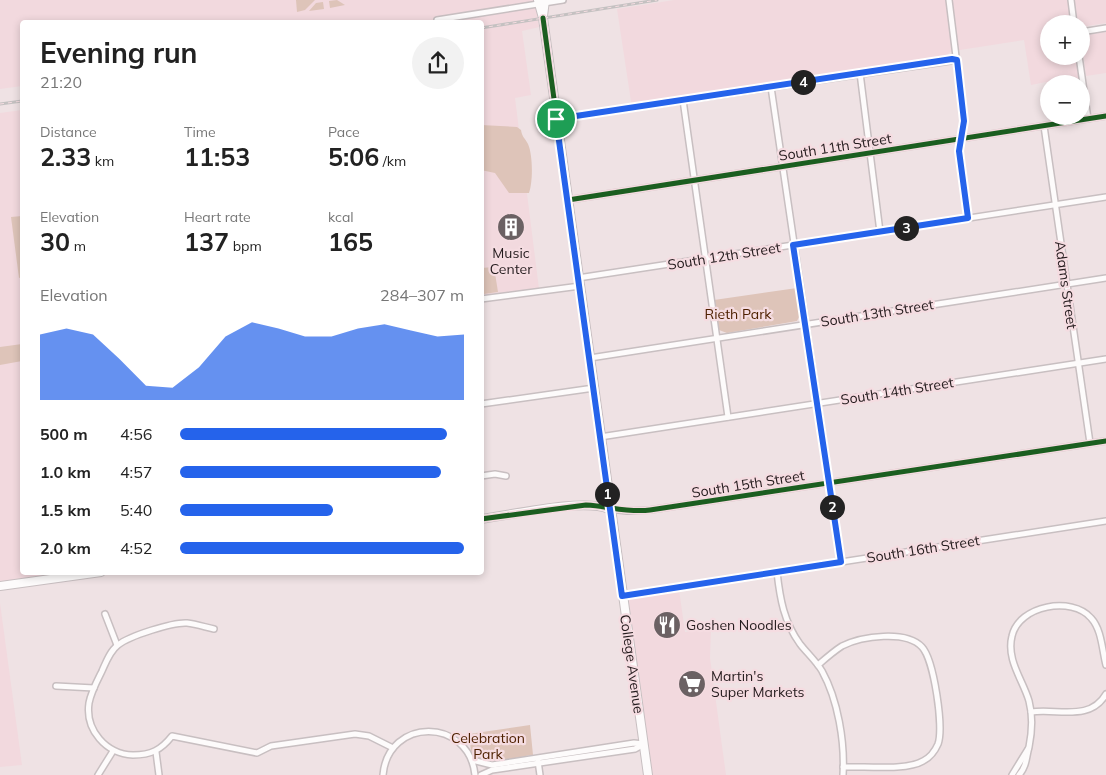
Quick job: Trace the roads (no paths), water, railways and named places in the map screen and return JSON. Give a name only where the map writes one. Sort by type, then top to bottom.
[{"type":"main road","name":"College Avenue","points":[[542,2],[609,509],[648,775]]},
{"type":"main road","name":"South 15th Street","points":[[484,519],[576,506],[600,506],[609,509]]},
{"type":"main road","points":[[0,586],[79,575]]},
{"type":"street","points":[[437,20],[562,0]]},
{"type":"street","points":[[949,0],[964,121],[959,151],[968,218]]},
{"type":"street","points":[[1071,0],[1073,15]]},
{"type":"street","points":[[1090,31],[1106,28]]},
{"type":"street","points":[[556,119],[957,60]]},
{"type":"street","points":[[860,73],[880,232]]},
{"type":"street","points":[[771,87],[804,325],[841,562]]},
{"type":"street","points":[[683,100],[696,180],[705,258],[728,417]]},
{"type":"street","name":"South 11th Street","points":[[1090,119],[1106,116]]},
{"type":"street","name":"South 11th Street","points":[[568,200],[1050,125]]},
{"type":"street","name":"Adams Street","points":[[1044,126],[1090,443]]},
{"type":"street","name":"South 12th Street","points":[[484,298],[705,258],[1106,197]]},
{"type":"street","name":"South 13th Street","points":[[590,358],[1106,278]]},
{"type":"street","name":"South 14th Street","points":[[600,437],[1106,359]]},
{"type":"street","points":[[484,404],[594,388]]},
{"type":"street","name":"South 15th Street","points":[[609,509],[627,511],[650,510],[1106,441]]},
{"type":"street","points":[[484,476],[495,474],[506,476]]},
{"type":"street","name":"South 16th Street","points":[[622,596],[1106,521]]},
{"type":"street","points":[[777,572],[780,598],[786,619],[801,644],[818,665],[832,691],[844,767],[843,775]]},
{"type":"street","points":[[1019,775],[1024,768],[1032,726],[1031,712],[1026,693],[1014,666],[1011,644],[1016,626],[1026,616],[1054,607],[1068,606],[1081,609],[1097,626],[1106,665]]},
{"type":"street","points":[[105,614],[117,646]]},
{"type":"street","points":[[214,629],[186,623],[175,624],[133,638],[117,646],[94,688],[89,704],[91,724],[98,737],[113,750],[134,755],[156,752],[172,736],[257,753],[271,746],[355,734],[369,736],[393,748]]},
{"type":"street","points":[[818,665],[848,644],[893,636],[903,636],[916,642],[925,650],[930,661],[940,726],[938,744],[931,755],[922,762],[910,765],[844,767]]},
{"type":"street","points":[[56,686],[94,688]]},
{"type":"street","points":[[1031,712],[1081,712],[1098,705],[1106,694]]},
{"type":"street","points":[[383,775],[387,758],[393,748],[408,736],[420,732],[434,731],[458,741],[472,760],[475,775]]},
{"type":"street","points":[[472,760],[492,765],[538,761],[635,749],[644,744]]},
{"type":"street","points":[[1012,775],[1028,748]]},
{"type":"street","points":[[98,775],[113,750]]},
{"type":"street","points":[[156,752],[159,775]]},
{"type":"street","points":[[481,775],[492,770],[538,761]]},
{"type":"street","points":[[538,761],[540,775]]},
{"type":"railway","points":[[484,28],[657,0]]},
{"type":"railway","points":[[0,104],[20,101]]},
{"type":"place","name":"Music Center","points":[[511,227]]},
{"type":"place","name":"Goshen Noodles","points":[[667,625]]},
{"type":"place","name":"Martin's Super Markets","points":[[692,684]]},
{"type":"park label","name":"Rieth Park","points":[[738,314]]},
{"type":"park label","name":"Celebration Park","points":[[488,746]]}]
